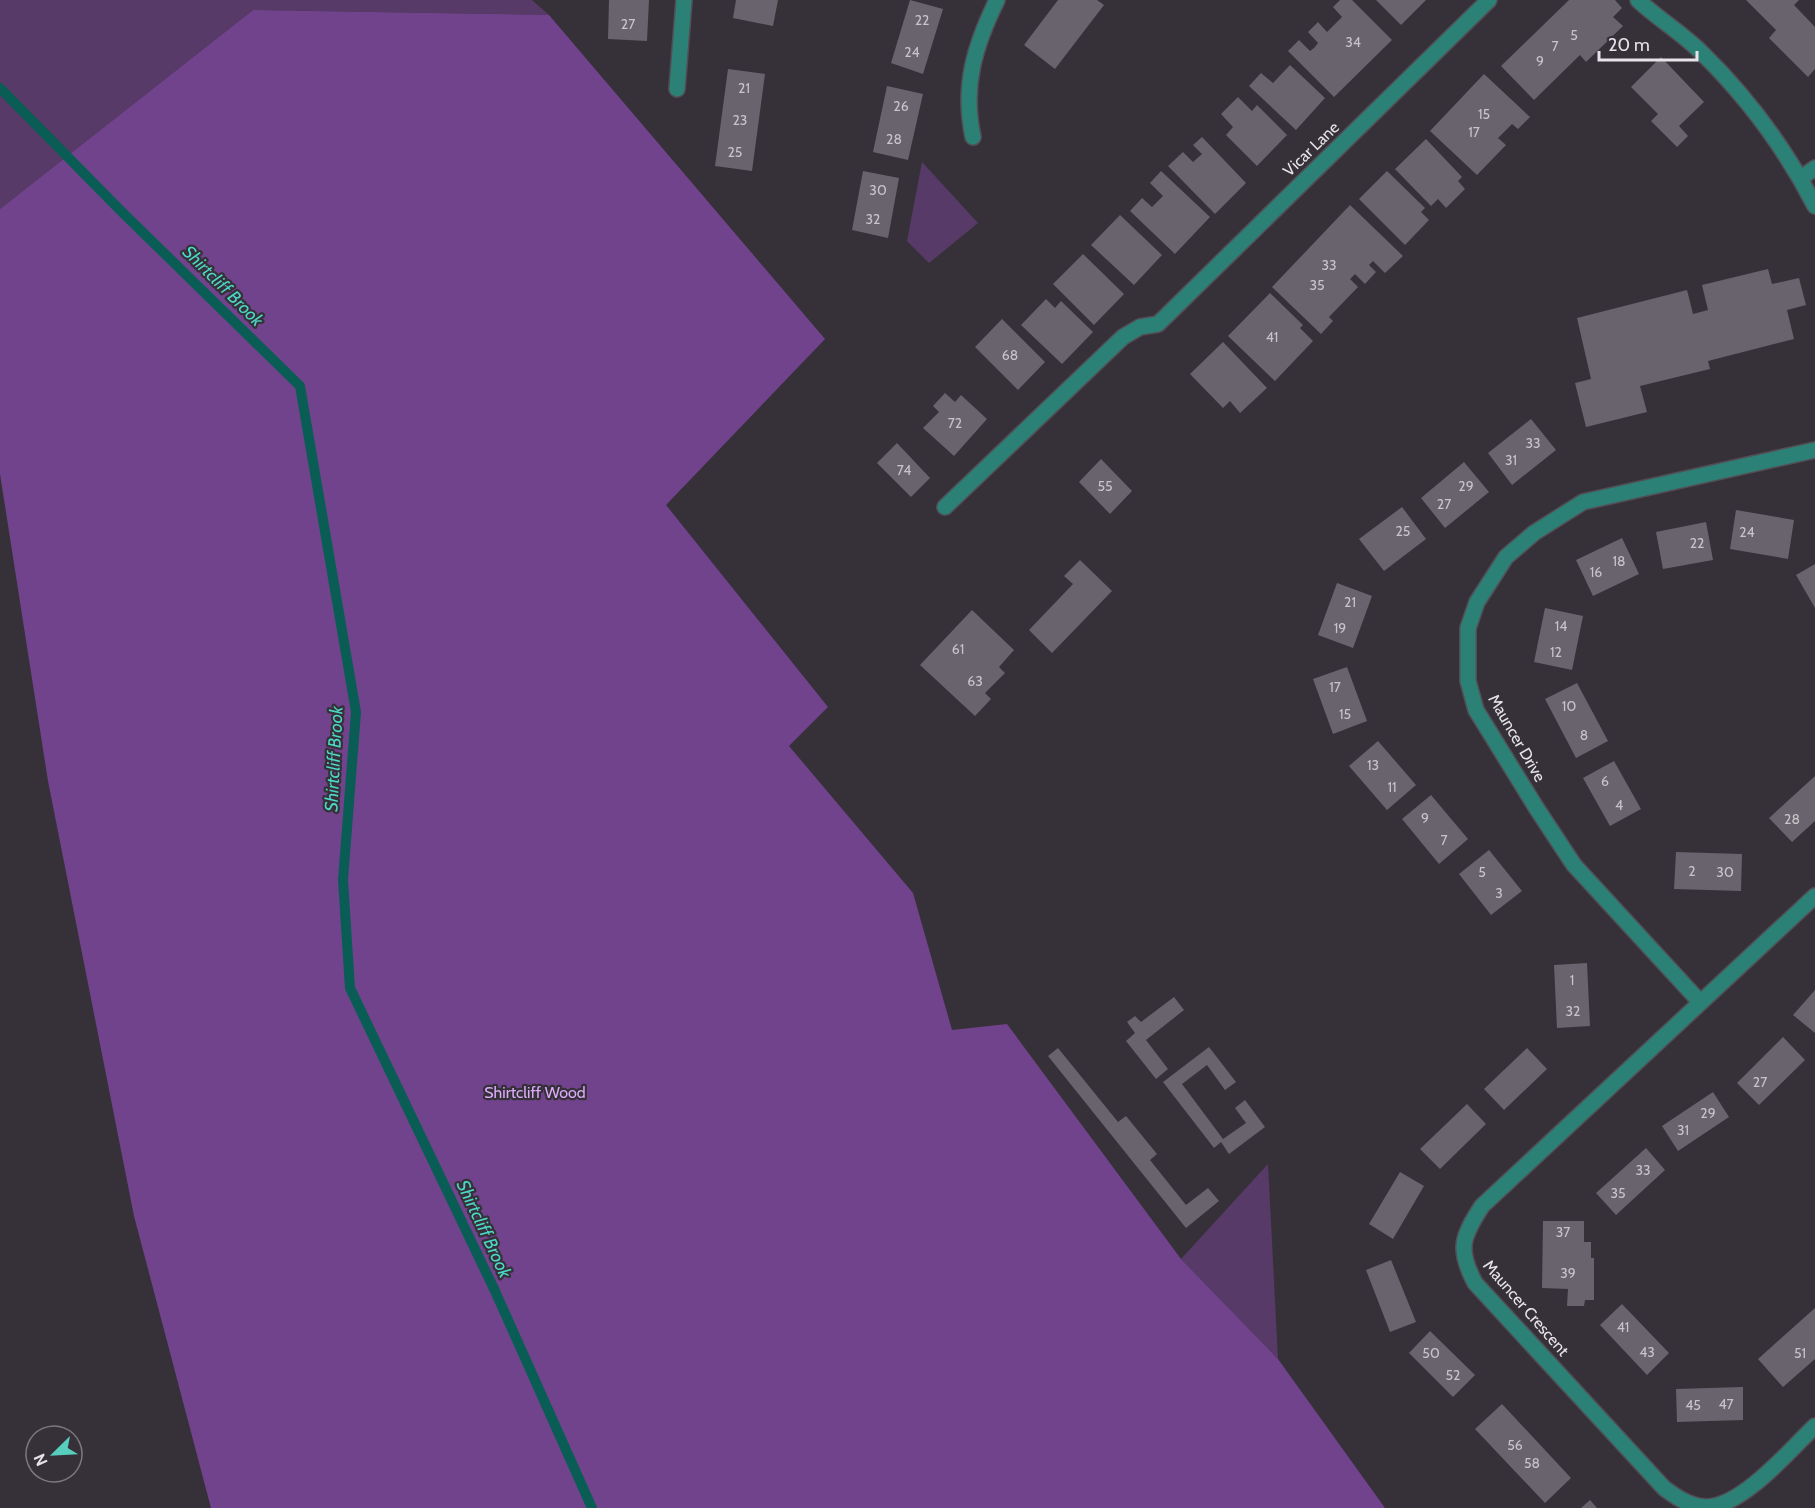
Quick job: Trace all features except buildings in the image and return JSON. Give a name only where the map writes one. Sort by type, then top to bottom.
[{"type":"street","points":[[676,89],[684,0]]},
{"type":"street","points":[[973,136],[968,116],[969,74],[984,27],[997,0]]},
{"type":"street","name":"Vicar Lane","points":[[945,507],[1124,337],[1140,327],[1158,324],[1489,0]]},
{"type":"street","points":[[1638,0],[1702,52],[1768,130],[1801,178],[1815,206]]},
{"type":"street","points":[[1801,178],[1815,168]]},
{"type":"street","name":"Mauncer Drive","points":[[1700,1002],[1574,865],[1520,782],[1476,710],[1468,681],[1468,628],[1477,602],[1506,557],[1534,533],[1583,502],[1815,450]]},
{"type":"street","name":"Mauncer Crescent","points":[[1815,896],[1482,1206],[1463,1243],[1464,1262],[1482,1291],[1664,1488],[1684,1502],[1706,1507],[1726,1503],[1749,1488],[1815,1426]]},
{"type":"shaded area","points":[[0,0],[532,0],[549,15],[253,10],[0,209]]},
{"type":"shaded area","points":[[922,162],[978,223],[929,263],[907,241]]},
{"type":"shaded area","points":[[1268,1164],[1278,1359],[1181,1259]]},
{"type":"green space","name":"Shirtcliff Wood","points":[[253,10],[549,15],[825,339],[666,505],[828,707],[789,746],[913,893],[952,1030],[1007,1024],[1181,1259],[1278,1359],[1385,1508],[211,1508],[134,1216],[48,781],[0,474],[0,209]]},
{"type":"waterway","name":"Shirtcliff Brook","points":[[0,88],[121,211],[300,386],[356,712],[343,880],[350,988],[495,1291],[592,1508]]}]
